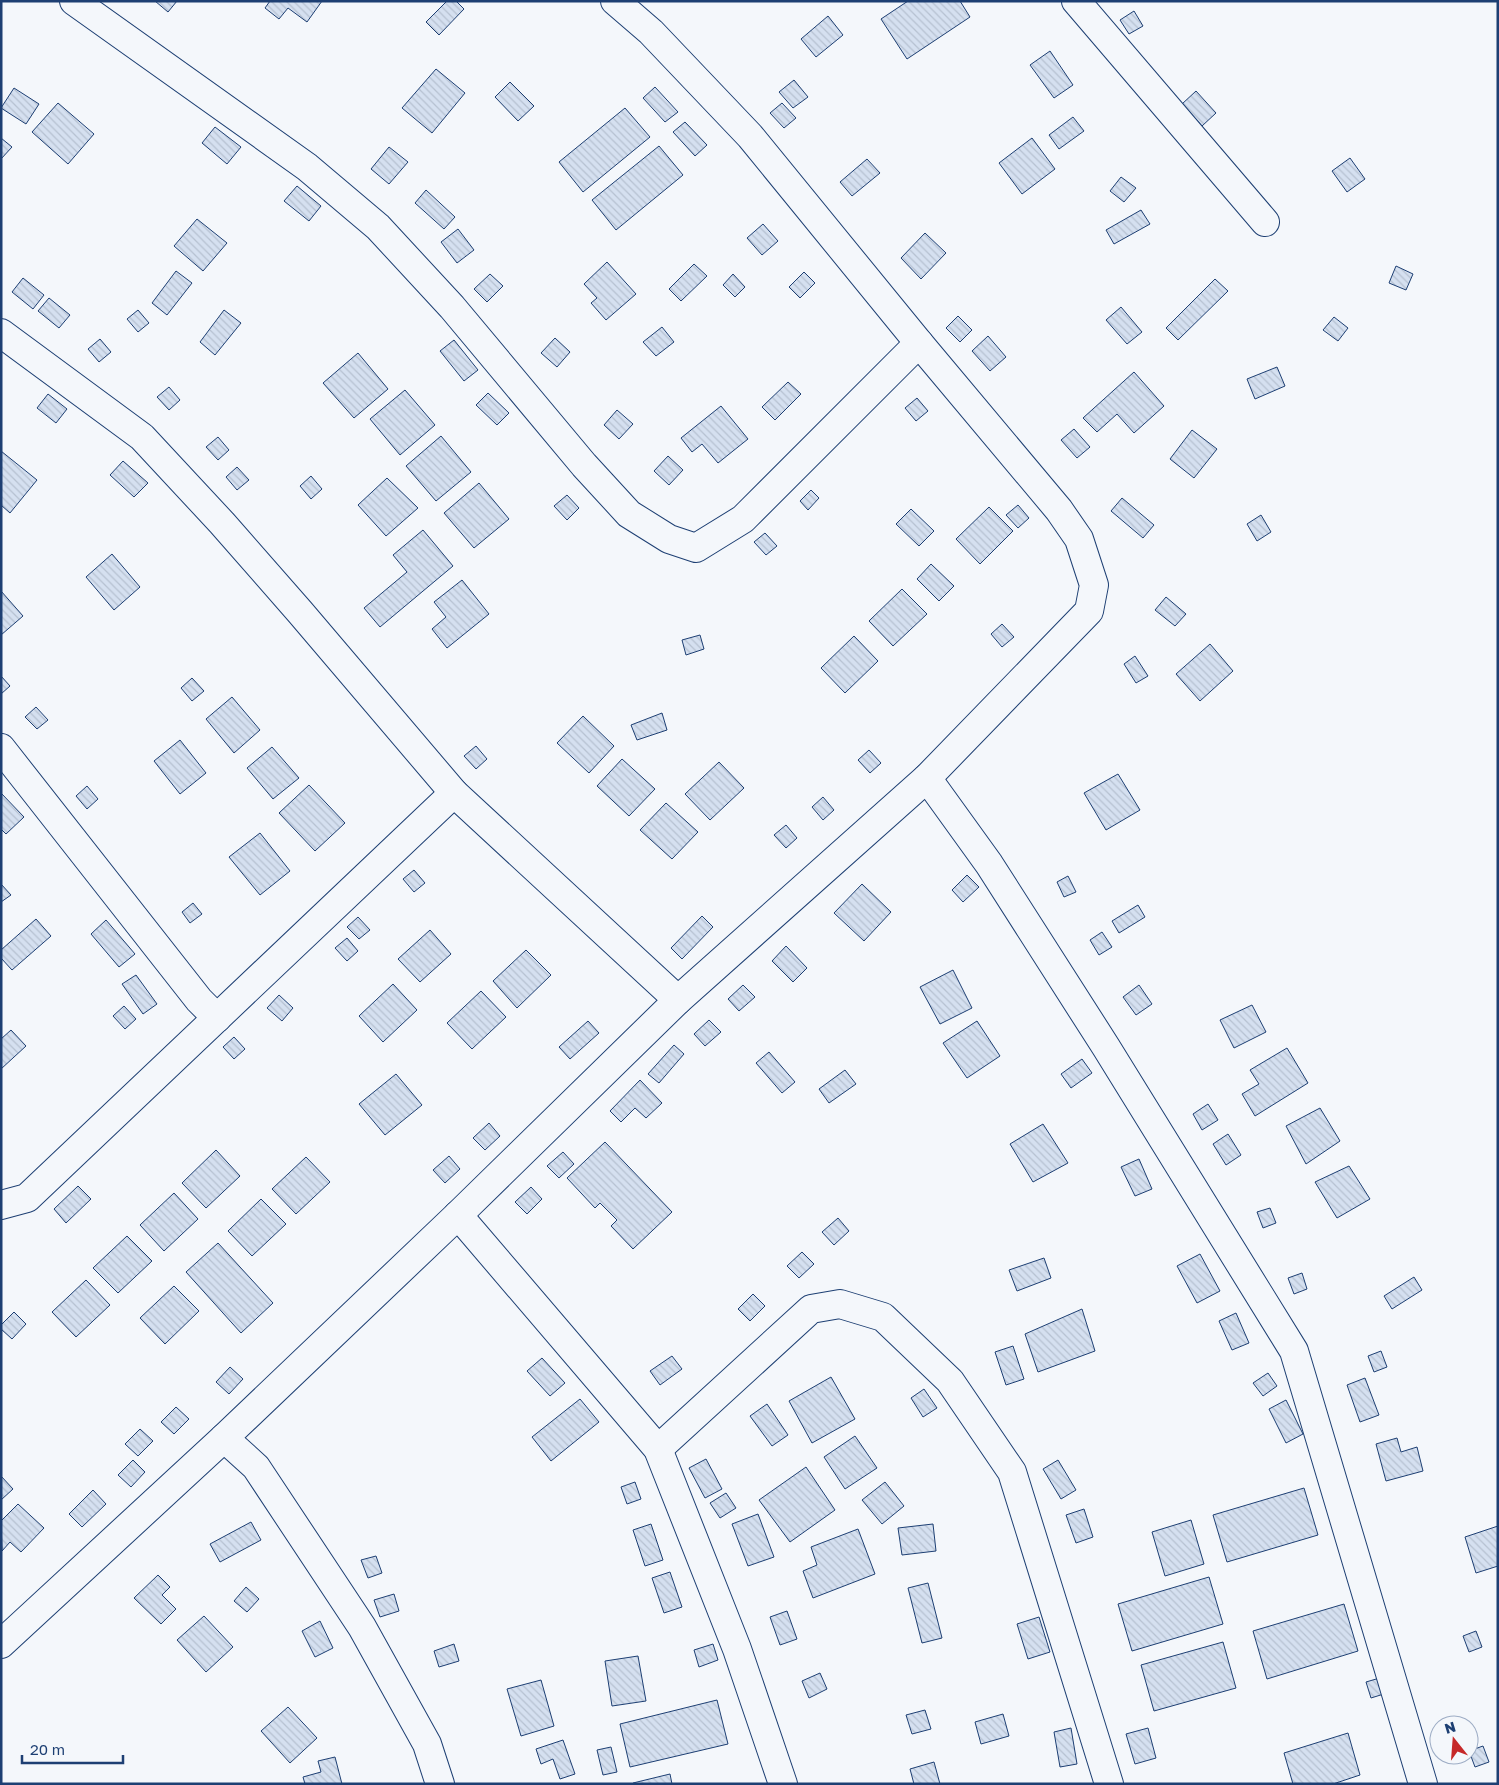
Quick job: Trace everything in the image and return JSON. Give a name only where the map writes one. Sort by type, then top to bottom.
[{"type":"street","points":[[74,1],[307,167],[378,227],[452,308],[628,514],[669,539],[696,548],[743,519],[919,343]]},
{"type":"street","points":[[1,1644],[224,1438],[458,1215],[678,1000],[927,778],[1089,611],[1094,585],[1079,539],[1059,510],[919,343],[750,136],[651,32],[615,1]]},
{"type":"street","points":[[1076,1],[1265,222]]},
{"type":"street","points":[[1,333],[142,437],[222,523],[454,793],[678,1000]]},
{"type":"street","points":[[1,748],[199,1000],[217,1018]]},
{"type":"street","points":[[927,778],[994,872],[1294,1351],[1423,1784]]},
{"type":"street","points":[[1,1205],[27,1198],[454,793]]},
{"type":"street","points":[[458,1215],[658,1449],[737,1649],[783,1784]]},
{"type":"street","points":[[658,1449],[811,1309],[840,1304],[883,1317],[950,1381],[1012,1472],[1109,1784]]},
{"type":"street","points":[[224,1438],[256,1467],[362,1627],[427,1744],[440,1784]]},
{"type":"building","points":[[155,1],[177,1],[168,12]]},
{"type":"building","points":[[270,1],[322,1],[307,22],[288,8],[279,19],[265,8]]},
{"type":"building","points":[[447,1],[456,1],[464,9],[439,35],[426,22]]},
{"type":"building","points":[[908,1],[960,1],[970,17],[907,59],[881,19]]},
{"type":"building","points":[[1134,11],[1143,26],[1129,34],[1120,20]]},
{"type":"building","points":[[828,16],[843,35],[816,57],[801,39]]},
{"type":"building","points":[[1050,51],[1073,85],[1054,98],[1030,65]]},
{"type":"building","points":[[436,69],[465,93],[432,133],[402,108]]},
{"type":"building","points":[[794,80],[808,97],[793,108],[779,92]]},
{"type":"building","points":[[510,82],[534,106],[518,121],[495,97]]},
{"type":"building","points":[[655,87],[678,112],[665,122],[643,98]]},
{"type":"building","points":[[14,88],[39,104],[26,124],[1,108]]},
{"type":"building","points":[[1196,91],[1216,113],[1202,126],[1182,104]]},
{"type":"building","points":[[58,103],[94,134],[68,164],[32,132]]},
{"type":"building","points":[[782,103],[796,118],[784,128],[770,113]]},
{"type":"building","points":[[625,108],[650,137],[583,192],[559,162]]},
{"type":"building","points":[[1073,117],[1084,131],[1059,149],[1049,135]]},
{"type":"building","points":[[685,122],[707,145],[695,156],[673,132]]},
{"type":"building","points":[[215,127],[241,147],[227,164],[202,143]]},
{"type":"building","points":[[1,138],[12,147],[1,159]]},
{"type":"building","points":[[1032,138],[1055,169],[1022,194],[999,163]]},
{"type":"building","points":[[659,146],[683,175],[616,230],[592,200]]},
{"type":"building","points":[[389,147],[408,162],[389,184],[371,169]]},
{"type":"building","points":[[1350,158],[1365,179],[1347,192],[1332,171]]},
{"type":"building","points":[[867,159],[880,173],[852,196],[840,182]]},
{"type":"building","points":[[1121,177],[1136,188],[1124,202],[1110,191]]},
{"type":"building","points":[[297,186],[321,206],[309,221],[284,201]]},
{"type":"building","points":[[426,190],[455,217],[444,229],[415,203]]},
{"type":"building","points":[[1141,210],[1150,224],[1114,244],[1106,230]]},
{"type":"building","points":[[197,219],[227,243],[203,271],[174,246]]},
{"type":"building","points":[[763,224],[778,241],[762,255],[747,238]]},
{"type":"building","points":[[458,229],[474,250],[457,263],[441,242]]},
{"type":"building","points":[[925,233],[946,253],[921,279],[901,258]]},
{"type":"building","points":[[607,262],[636,294],[606,320],[591,303],[597,298],[584,284]]},
{"type":"building","points":[[694,264],[707,276],[681,301],[669,289]]},
{"type":"building","points":[[1396,266],[1413,274],[1406,290],[1389,283]]},
{"type":"building","points":[[176,271],[192,283],[167,315],[152,303]]},
{"type":"building","points":[[804,272],[815,283],[800,298],[789,287]]},
{"type":"building","points":[[490,274],[503,286],[487,302],[474,289]]},
{"type":"building","points":[[733,274],[745,287],[735,297],[723,285]]},
{"type":"building","points":[[23,278],[44,295],[33,309],[12,292]]},
{"type":"building","points":[[1215,279],[1228,291],[1178,340],[1166,328]]},
{"type":"building","points":[[49,298],[70,315],[59,328],[38,311]]},
{"type":"building","points":[[1121,307],[1142,332],[1127,344],[1106,320]]},
{"type":"building","points":[[138,310],[149,323],[138,332],[127,319]]},
{"type":"building","points":[[224,310],[241,323],[215,355],[200,342]]},
{"type":"building","points":[[958,316],[972,330],[960,342],[946,328]]},
{"type":"building","points":[[1334,317],[1348,328],[1338,341],[1323,330]]},
{"type":"building","points":[[662,327],[674,342],[656,356],[643,342]]},
{"type":"building","points":[[988,336],[1006,357],[990,371],[972,351]]},
{"type":"building","points":[[555,338],[570,352],[557,367],[541,353]]},
{"type":"building","points":[[100,339],[111,352],[99,362],[88,349]]},
{"type":"building","points":[[454,340],[478,370],[464,381],[440,351]]},
{"type":"building","points":[[358,353],[388,389],[354,418],[323,383]]},
{"type":"building","points":[[1277,367],[1285,386],[1255,399],[1247,379]]},
{"type":"building","points":[[1134,372],[1164,406],[1134,433],[1117,414],[1097,432],[1083,418]]},
{"type":"building","points":[[788,382],[801,394],[775,420],[762,407]]},
{"type":"building","points":[[169,387],[180,400],[169,410],[157,397]]},
{"type":"building","points":[[405,390],[435,425],[400,455],[370,419]]},
{"type":"building","points":[[488,393],[509,413],[497,425],[476,405]]},
{"type":"building","points":[[48,394],[67,409],[56,423],[37,408]]},
{"type":"building","points":[[917,398],[928,411],[916,421],[905,408]]},
{"type":"building","points":[[721,406],[748,439],[718,463],[702,444],[692,452],[681,438]]},
{"type":"building","points":[[617,410],[633,424],[619,439],[604,425]]},
{"type":"building","points":[[1074,429],[1090,447],[1077,458],[1061,440]]},
{"type":"building","points":[[1192,430],[1217,449],[1194,478],[1170,459]]},
{"type":"building","points":[[441,436],[471,472],[436,501],[406,466]]},
{"type":"building","points":[[218,437],[229,450],[218,460],[206,447]]},
{"type":"building","points":[[1,451],[37,480],[10,513],[1,505]]},
{"type":"building","points":[[668,456],[683,470],[669,485],[654,471]]},
{"type":"building","points":[[123,461],[148,483],[134,497],[110,475]]},
{"type":"building","points":[[237,467],[249,480],[237,490],[226,477]]},
{"type":"building","points":[[311,476],[322,489],[311,499],[300,486]]},
{"type":"building","points":[[387,478],[418,508],[386,536],[358,505]]},
{"type":"building","points":[[479,483],[509,519],[474,548],[444,513]]},
{"type":"building","points":[[811,490],[819,498],[808,510],[800,501]]},
{"type":"building","points":[[567,495],[579,508],[567,520],[554,506]]},
{"type":"building","points":[[1122,498],[1154,525],[1143,538],[1111,511]]},
{"type":"building","points":[[1018,505],[1029,518],[1018,528],[1006,515]]},
{"type":"building","points":[[989,507],[1013,531],[980,564],[956,539]]},
{"type":"building","points":[[911,509],[934,531],[919,546],[896,524]]},
{"type":"building","points":[[1261,515],[1271,532],[1257,541],[1247,524]]},
{"type":"building","points":[[423,530],[453,566],[380,627],[364,608],[407,572],[393,555]]},
{"type":"building","points":[[765,533],[777,546],[766,555],[754,542]]},
{"type":"building","points":[[112,554],[140,587],[114,610],[86,577]]},
{"type":"building","points":[[931,564],[954,586],[939,601],[917,579]]},
{"type":"building","points":[[462,580],[489,614],[447,648],[432,629],[446,617],[434,602]]},
{"type":"building","points":[[902,589],[927,614],[893,646],[869,621]]},
{"type":"building","points":[[1,591],[23,616],[1,635]]},
{"type":"building","points":[[1166,597],[1186,614],[1175,626],[1155,610]]},
{"type":"building","points":[[1002,624],[1014,637],[1002,647],[991,634]]},
{"type":"building","points":[[700,635],[704,649],[686,655],[682,640]]},
{"type":"building","points":[[854,636],[878,661],[845,693],[821,668]]},
{"type":"building","points":[[1210,644],[1233,671],[1200,701],[1176,674]]},
{"type":"building","points":[[1135,656],[1148,676],[1136,683],[1124,664]]},
{"type":"building","points":[[1,676],[10,686],[1,694]]},
{"type":"building","points":[[192,678],[204,691],[192,701],[181,688]]},
{"type":"building","points":[[232,697],[260,730],[234,753],[206,719]]},
{"type":"building","points":[[36,707],[48,720],[37,729],[25,717]]},
{"type":"building","points":[[662,713],[667,730],[637,740],[631,725]]},
{"type":"building","points":[[583,716],[614,746],[589,773],[557,743]]},
{"type":"building","points":[[180,740],[206,773],[180,794],[154,761]]},
{"type":"building","points":[[476,746],[487,759],[476,769],[464,756]]},
{"type":"building","points":[[272,747],[299,778],[273,799],[247,768]]},
{"type":"building","points":[[869,750],[881,763],[870,773],[858,760]]},
{"type":"building","points":[[622,759],[655,789],[629,816],[597,786]]},
{"type":"building","points":[[719,762],[744,788],[710,820],[685,794]]},
{"type":"building","points":[[1118,774],[1140,810],[1106,830],[1084,793]]},
{"type":"building","points":[[309,785],[345,823],[315,851],[279,813]]},
{"type":"building","points":[[87,786],[98,799],[87,809],[76,796]]},
{"type":"building","points":[[1,793],[24,817],[6,834],[1,829]]},
{"type":"building","points":[[823,797],[834,810],[823,820],[812,807]]},
{"type":"building","points":[[666,803],[698,832],[672,859],[640,830]]},
{"type":"building","points":[[786,825],[797,838],[786,848],[774,835]]},
{"type":"building","points":[[260,833],[290,871],[260,895],[229,857]]},
{"type":"building","points":[[414,870],[425,883],[414,892],[403,879]]},
{"type":"building","points":[[967,875],[979,887],[963,902],[952,890]]},
{"type":"building","points":[[1068,876],[1076,892],[1064,897],[1057,882]]},
{"type":"building","points":[[1,884],[11,895],[1,902]]},
{"type":"building","points":[[862,884],[891,912],[864,941],[834,913]]},
{"type":"building","points":[[193,903],[202,914],[190,923],[182,912]]},
{"type":"building","points":[[1138,905],[1145,917],[1119,933],[1112,921]]},
{"type":"building","points":[[702,916],[713,927],[682,959],[671,948]]},
{"type":"building","points":[[358,917],[370,930],[359,939],[347,927]]},
{"type":"building","points":[[36,919],[51,936],[12,970],[1,958],[1,950]]},
{"type":"building","points":[[106,920],[135,954],[119,967],[91,934]]},
{"type":"building","points":[[430,930],[451,954],[420,982],[398,959]]},
{"type":"building","points":[[1102,932],[1112,947],[1099,955],[1090,940]]},
{"type":"building","points":[[347,938],[358,951],[347,961],[335,948]]},
{"type":"building","points":[[786,946],[807,968],[793,982],[772,961]]},
{"type":"building","points":[[526,950],[551,975],[517,1008],[493,981]]},
{"type":"building","points":[[953,970],[972,1008],[940,1024],[920,987]]},
{"type":"building","points":[[136,975],[157,1004],[143,1014],[122,984]]},
{"type":"building","points":[[393,984],[417,1010],[383,1042],[359,1016]]},
{"type":"building","points":[[743,985],[755,997],[739,1011],[728,999]]},
{"type":"building","points":[[1139,985],[1152,1004],[1136,1015],[1123,997]]},
{"type":"building","points":[[481,991],[506,1017],[472,1049],[447,1023]]},
{"type":"building","points":[[279,995],[293,1008],[282,1021],[267,1008]]},
{"type":"building","points":[[1252,1005],[1266,1032],[1234,1048],[1220,1020]]},
{"type":"building","points":[[124,1006],[136,1019],[125,1029],[113,1016]]},
{"type":"building","points":[[709,1020],[721,1032],[705,1046],[694,1034]]},
{"type":"building","points":[[588,1021],[599,1033],[570,1059],[559,1047]]},
{"type":"building","points":[[977,1021],[1000,1056],[967,1078],[943,1043]]},
{"type":"building","points":[[11,1030],[26,1046],[1,1069],[1,1039]]},
{"type":"building","points":[[234,1037],[245,1049],[234,1059],[223,1047]]},
{"type":"building","points":[[674,1045],[684,1054],[659,1083],[648,1074]]},
{"type":"building","points":[[1287,1048],[1308,1083],[1255,1116],[1242,1094],[1259,1084],[1250,1070]]},
{"type":"building","points":[[769,1052],[795,1082],[782,1093],[756,1063]]},
{"type":"building","points":[[1082,1059],[1092,1073],[1071,1088],[1061,1074]]},
{"type":"building","points":[[845,1070],[856,1084],[829,1103],[819,1089]]},
{"type":"building","points":[[396,1074],[422,1105],[385,1135],[359,1104]]},
{"type":"building","points":[[640,1080],[662,1103],[646,1118],[635,1108],[621,1122],[610,1111]]},
{"type":"building","points":[[1208,1104],[1218,1120],[1202,1130],[1193,1114]]},
{"type":"building","points":[[1320,1108],[1340,1141],[1306,1164],[1286,1126]]},
{"type":"building","points":[[489,1123],[500,1136],[485,1150],[473,1138]]},
{"type":"building","points":[[1043,1124],[1068,1163],[1033,1182],[1010,1144]]},
{"type":"building","points":[[1228,1134],[1241,1155],[1226,1165],[1213,1144]]},
{"type":"building","points":[[605,1142],[672,1212],[633,1249],[611,1226],[617,1220],[600,1203],[595,1208],[567,1178]]},
{"type":"building","points":[[216,1150],[240,1176],[206,1208],[182,1183]]},
{"type":"building","points":[[563,1152],[574,1164],[559,1178],[547,1166]]},
{"type":"building","points":[[449,1156],[460,1169],[445,1183],[433,1170]]},
{"type":"building","points":[[306,1157],[330,1182],[296,1214],[272,1189]]},
{"type":"building","points":[[1139,1159],[1152,1189],[1135,1196],[1121,1167]]},
{"type":"building","points":[[1349,1166],[1370,1199],[1337,1218],[1315,1182]]},
{"type":"building","points":[[78,1186],[91,1199],[66,1223],[54,1209]]},
{"type":"building","points":[[531,1187],[542,1199],[527,1214],[515,1202]]},
{"type":"building","points":[[174,1193],[198,1219],[164,1251],[140,1225]]},
{"type":"building","points":[[261,1199],[286,1224],[252,1256],[228,1231]]},
{"type":"building","points":[[1270,1208],[1276,1223],[1263,1228],[1257,1212]]},
{"type":"building","points":[[838,1218],[849,1231],[834,1245],[822,1232]]},
{"type":"building","points":[[127,1236],[152,1261],[118,1293],[93,1268]]},
{"type":"building","points":[[218,1243],[273,1303],[241,1333],[186,1272]]},
{"type":"building","points":[[802,1252],[814,1264],[799,1278],[787,1266]]},
{"type":"building","points":[[1200,1254],[1220,1291],[1197,1303],[1177,1266]]},
{"type":"building","points":[[1044,1258],[1051,1278],[1017,1291],[1009,1270]]},
{"type":"building","points":[[1302,1273],[1307,1289],[1294,1294],[1288,1278]]},
{"type":"building","points":[[1414,1277],[1422,1290],[1392,1309],[1384,1296]]},
{"type":"building","points":[[86,1280],[110,1305],[76,1337],[52,1312]]},
{"type":"building","points":[[174,1286],[199,1311],[165,1344],[140,1318]]},
{"type":"building","points":[[753,1294],[765,1306],[750,1321],[738,1309]]},
{"type":"building","points":[[1082,1309],[1095,1351],[1038,1372],[1025,1334]]},
{"type":"building","points":[[14,1312],[26,1324],[12,1339],[1,1329],[1,1325]]},
{"type":"building","points":[[1236,1313],[1249,1343],[1232,1350],[1219,1321]]},
{"type":"building","points":[[1013,1346],[1024,1379],[1006,1385],[995,1352]]},
{"type":"building","points":[[1381,1351],[1387,1367],[1374,1372],[1368,1356]]},
{"type":"building","points":[[672,1356],[682,1369],[660,1385],[650,1371]]},
{"type":"building","points":[[542,1358],[565,1383],[550,1396],[527,1371]]},
{"type":"building","points":[[230,1367],[243,1379],[229,1394],[216,1382]]},
{"type":"building","points":[[1268,1373],[1277,1386],[1263,1396],[1253,1383]]},
{"type":"building","points":[[831,1377],[855,1419],[812,1443],[789,1401]]},
{"type":"building","points":[[1365,1378],[1379,1415],[1360,1422],[1347,1385]]},
{"type":"building","points":[[924,1389],[937,1408],[923,1417],[911,1398]]},
{"type":"building","points":[[580,1399],[599,1422],[551,1461],[532,1437]]},
{"type":"building","points":[[1286,1400],[1303,1434],[1286,1443],[1269,1409]]},
{"type":"building","points":[[767,1404],[788,1435],[772,1446],[750,1416]]},
{"type":"building","points":[[176,1407],[189,1419],[174,1434],[161,1422]]},
{"type":"building","points":[[140,1429],[153,1441],[138,1456],[125,1444]]},
{"type":"building","points":[[855,1436],[877,1468],[845,1489],[824,1457]]},
{"type":"building","points":[[1397,1438],[1401,1452],[1417,1447],[1423,1471],[1386,1481],[1376,1444]]},
{"type":"building","points":[[706,1459],[722,1489],[705,1498],[689,1468]]},
{"type":"building","points":[[133,1460],[145,1472],[131,1487],[118,1475]]},
{"type":"building","points":[[1058,1460],[1076,1490],[1061,1499],[1043,1469]]},
{"type":"building","points":[[806,1467],[835,1510],[790,1542],[759,1500]]},
{"type":"building","points":[[1,1476],[13,1489],[1,1500]]},
{"type":"building","points":[[635,1482],[641,1499],[627,1504],[621,1487]]},
{"type":"building","points":[[885,1482],[904,1506],[882,1524],[862,1500]]},
{"type":"building","points":[[1304,1488],[1318,1535],[1227,1562],[1213,1515]]},
{"type":"building","points":[[93,1490],[106,1504],[82,1527],[69,1514]]},
{"type":"building","points":[[726,1493],[736,1508],[720,1518],[710,1503]]},
{"type":"building","points":[[18,1504],[44,1528],[21,1552],[10,1542],[2,1551],[1,1521]]},
{"type":"building","points":[[1084,1509],[1093,1537],[1076,1543],[1066,1515]]},
{"type":"building","points":[[758,1514],[774,1557],[748,1566],[732,1524]]},
{"type":"building","points":[[1191,1520],[1204,1564],[1165,1576],[1152,1532]]},
{"type":"building","points":[[251,1522],[261,1540],[220,1562],[210,1544]]},
{"type":"building","points":[[651,1524],[663,1560],[645,1566],[633,1530]]},
{"type":"building","points":[[933,1524],[936,1551],[902,1555],[898,1528]]},
{"type":"building","points":[[1498,1526],[1498,1566],[1476,1573],[1465,1537]]},
{"type":"building","points":[[858,1529],[875,1574],[813,1598],[803,1571],[817,1565],[811,1547]]},
{"type":"building","points":[[376,1556],[382,1573],[368,1578],[361,1560]]},
{"type":"building","points":[[670,1572],[682,1607],[664,1613],[652,1578]]},
{"type":"building","points":[[158,1575],[170,1587],[162,1595],[176,1609],[161,1624],[134,1598]]},
{"type":"building","points":[[1209,1577],[1223,1624],[1132,1651],[1118,1604]]},
{"type":"building","points":[[928,1583],[942,1638],[922,1643],[908,1588]]},
{"type":"building","points":[[246,1587],[259,1599],[247,1612],[234,1601]]},
{"type":"building","points":[[394,1594],[399,1611],[380,1617],[374,1600]]},
{"type":"building","points":[[1344,1604],[1358,1651],[1267,1679],[1253,1631]]},
{"type":"building","points":[[787,1611],[797,1639],[780,1645],[770,1617]]},
{"type":"building","points":[[204,1616],[233,1647],[206,1672],[177,1640]]},
{"type":"building","points":[[1039,1617],[1050,1652],[1028,1659],[1017,1624]]},
{"type":"building","points":[[320,1621],[333,1648],[315,1657],[302,1631]]},
{"type":"building","points":[[1476,1631],[1482,1647],[1469,1652],[1463,1636]]},
{"type":"building","points":[[1223,1642],[1236,1688],[1154,1711],[1141,1665]]},
{"type":"building","points":[[454,1644],[459,1661],[439,1667],[434,1651]]},
{"type":"building","points":[[713,1644],[718,1660],[699,1667],[694,1650]]},
{"type":"building","points":[[638,1656],[646,1701],[612,1706],[605,1661]]},
{"type":"building","points":[[820,1673],[827,1689],[809,1698],[802,1681]]},
{"type":"building","points":[[1383,1677],[1387,1693],[1371,1698],[1366,1682]]},
{"type":"building","points":[[541,1680],[554,1726],[521,1736],[507,1689]]},
{"type":"building","points":[[717,1700],[728,1744],[630,1767],[620,1724]]},
{"type":"building","points":[[288,1707],[317,1738],[290,1763],[261,1731]]},
{"type":"building","points":[[925,1710],[931,1729],[912,1734],[906,1715]]},
{"type":"building","points":[[1003,1714],[1009,1736],[981,1744],[975,1722]]},
{"type":"building","points":[[1071,1728],[1077,1764],[1060,1767],[1054,1732]]},
{"type":"building","points":[[1148,1728],[1156,1758],[1135,1764],[1126,1734]]},
{"type":"building","points":[[1348,1733],[1360,1775],[1333,1784],[1293,1784],[1284,1753]]},
{"type":"building","points":[[563,1740],[575,1774],[560,1779],[553,1759],[541,1764],[536,1749]]},
{"type":"building","points":[[1483,1746],[1489,1762],[1475,1767],[1474,1765],[1479,1765],[1479,1747]]},
{"type":"building","points":[[611,1747],[617,1772],[603,1775],[597,1750]]},
{"type":"building","points":[[335,1757],[342,1784],[305,1784],[303,1777],[321,1772],[318,1761]]},
{"type":"building","points":[[934,1762],[940,1784],[914,1784],[910,1769]]},
{"type":"building","points":[[670,1774],[672,1784],[633,1783]]}]
